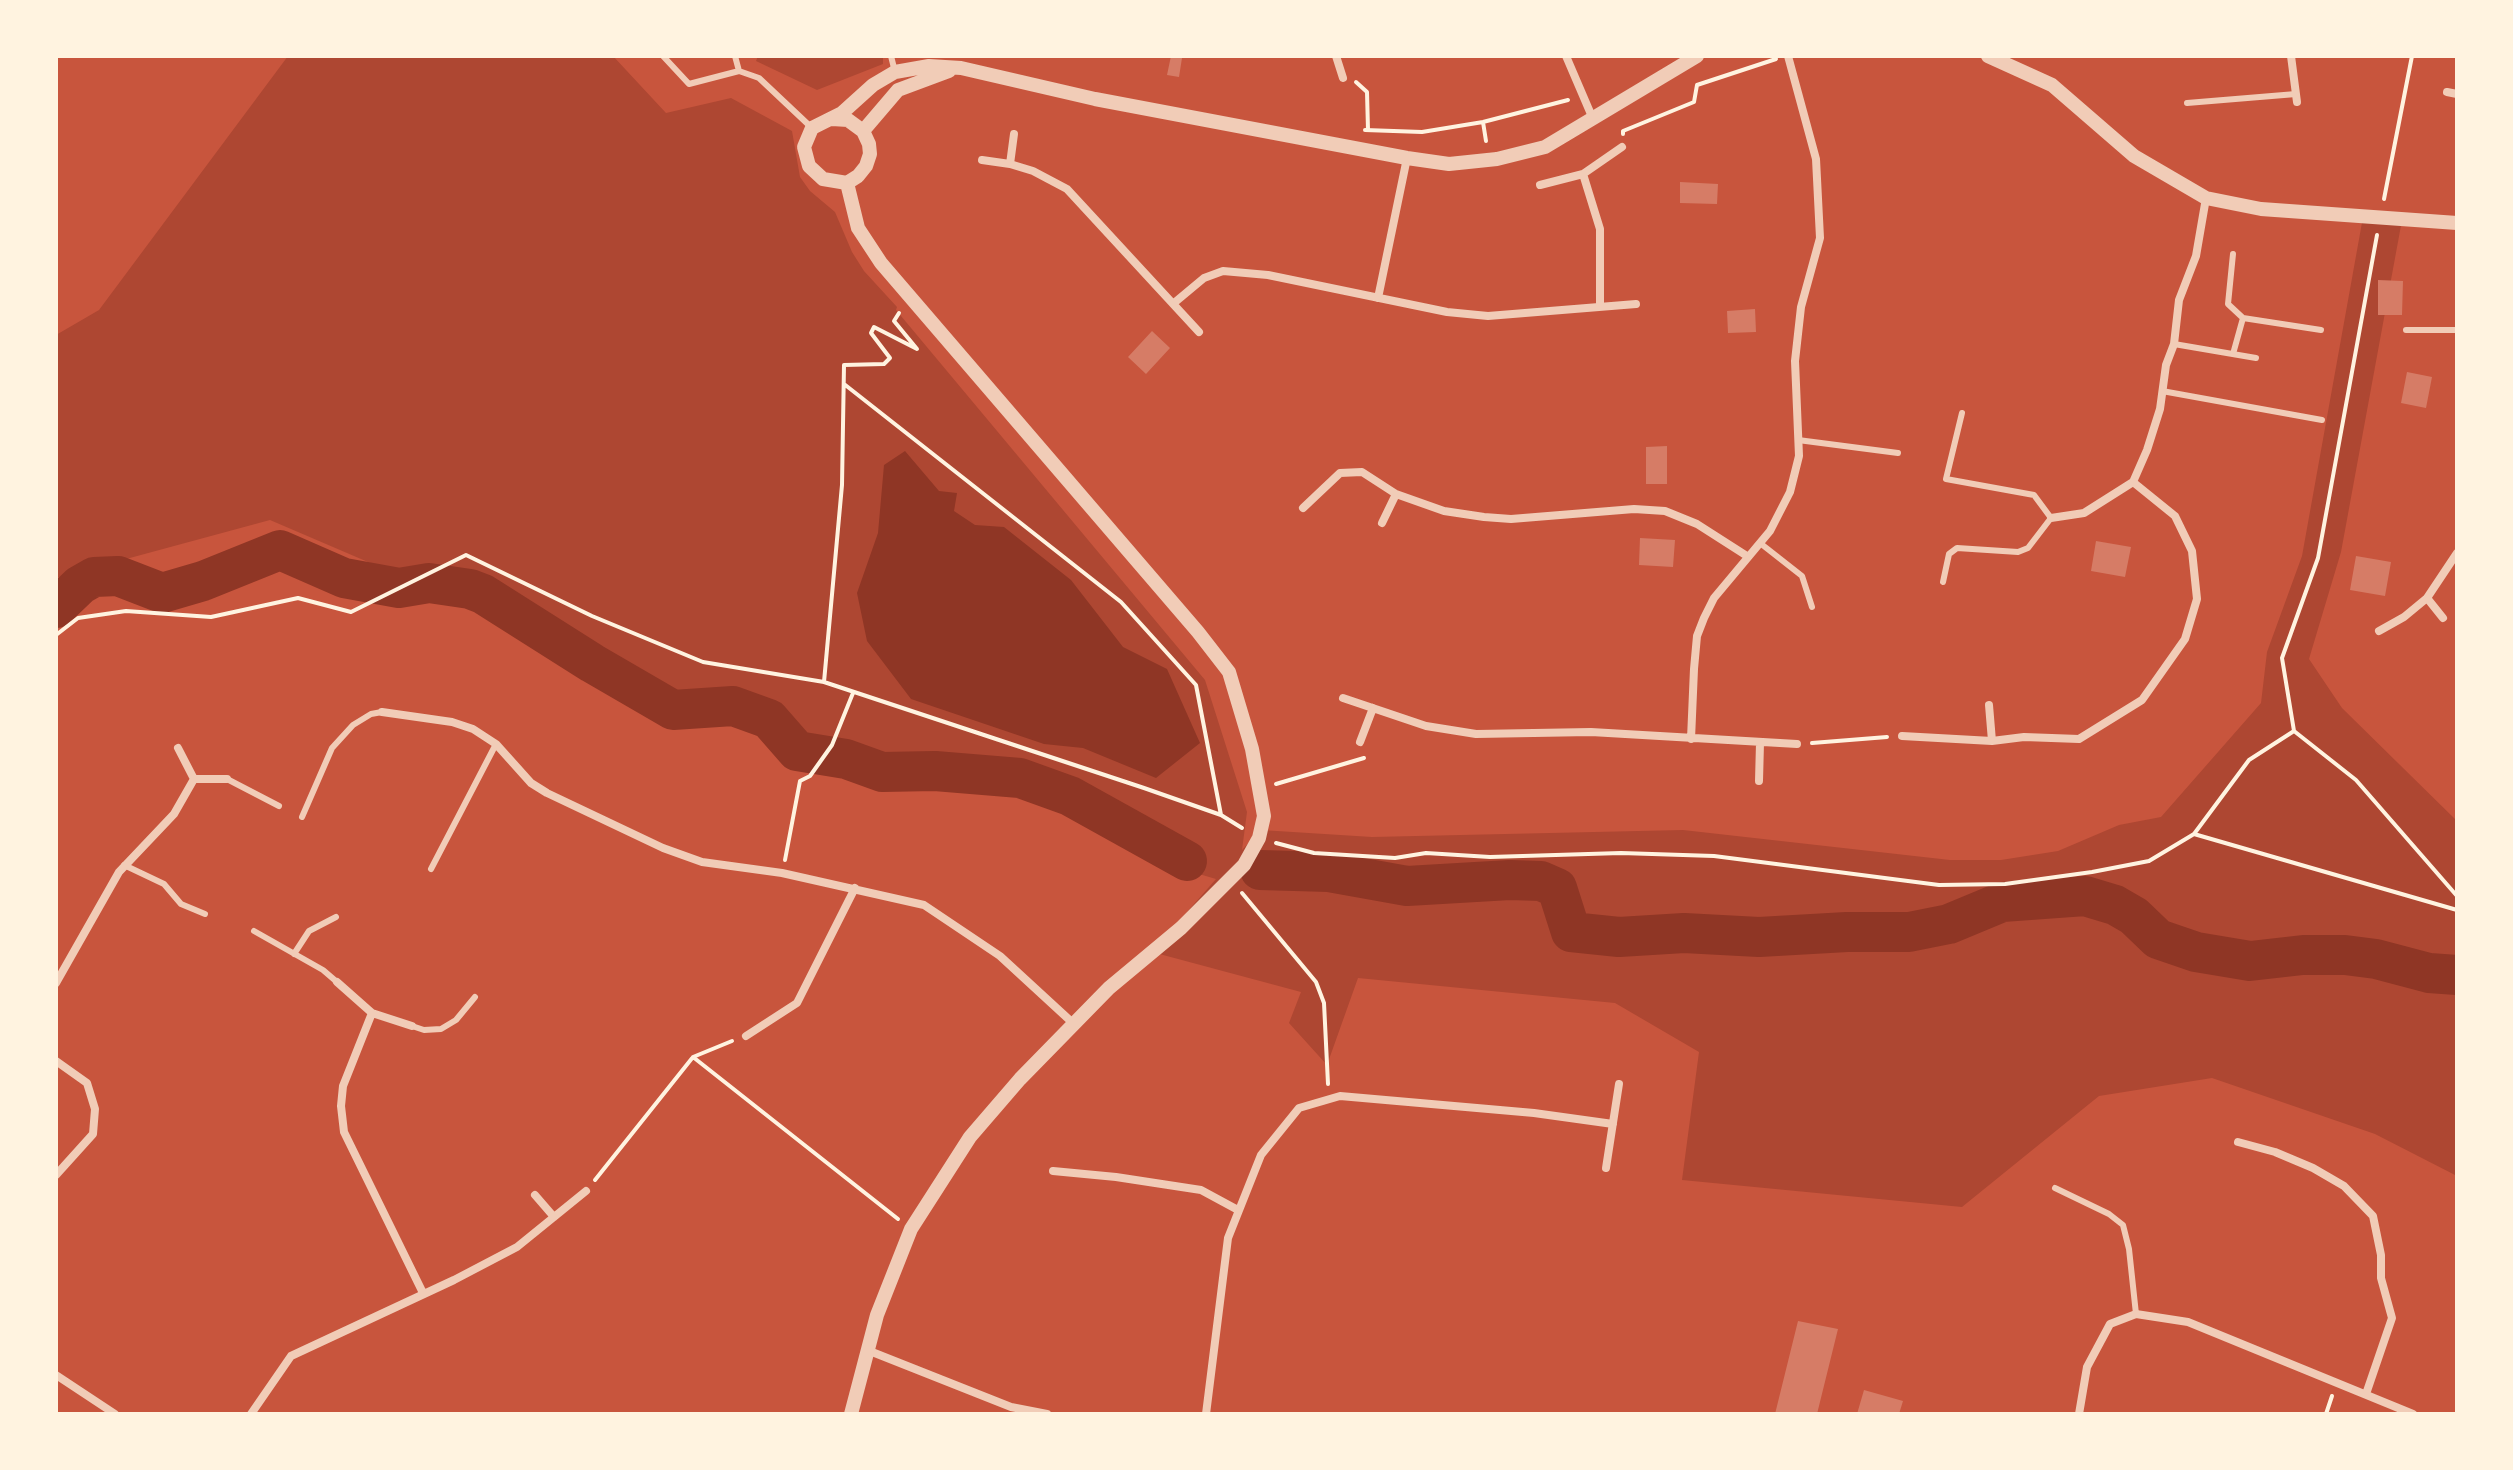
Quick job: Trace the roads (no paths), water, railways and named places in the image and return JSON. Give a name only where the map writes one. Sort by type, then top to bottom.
[{"type":"street","points":[[1336,56],[1343,78]]},
{"type":"street","points":[[1566,56],[1593,119]]},
{"type":"street","points":[[832,119],[848,120],[863,131],[869,144],[870,154],[858,176],[847,183],[823,179],[809,166],[804,147],[812,128],[832,119],[873,85],[895,72],[929,66],[961,68],[1082,97],[1449,164],[1497,159],[1545,147],[1697,56]]},
{"type":"street","points":[[1691,739],[1697,636],[1714,598],[1770,531],[1790,492],[1799,456],[1795,361],[1801,307],[1820,238],[1816,159],[1787,56]]},
{"type":"street","points":[[1988,56],[2052,85],[2134,156],[2206,198],[2261,209],[2457,223]]},
{"type":"street","points":[[2291,56],[2297,98]]},
{"type":"street","points":[[863,131],[898,90],[961,68]]},
{"type":"street","points":[[2447,92],[2457,94]]},
{"type":"street","points":[[1010,164],[1014,134]]},
{"type":"street","points":[[1540,185],[1583,174],[1622,147]]},
{"type":"street","points":[[1378,298],[1407,158]]},
{"type":"street","points":[[982,160],[1033,171],[1067,189],[1199,332]]},
{"type":"street","points":[[1583,174],[1600,229],[1600,306]]},
{"type":"street","points":[[847,183],[858,228],[881,263],[1229,672],[1252,749],[1264,816],[1259,838],[1244,865],[1181,928],[1109,988],[1020,1079],[970,1137],[911,1229],[877,1315],[851,1414]]},
{"type":"street","points":[[2051,518],[2084,513],[2133,482],[2147,450],[2166,365],[2174,344],[2179,300],[2196,256],[2206,198]]},
{"type":"street","points":[[1174,303],[1204,278],[1223,271],[1268,275],[1447,312],[1488,316],[1636,304]]},
{"type":"street","points":[[1303,508],[1340,473],[1362,472],[1396,494],[1444,511],[1484,517],[1511,519],[1634,509],[1665,511],[1697,524],[1747,556]]},
{"type":"street","points":[[1902,736],[1992,741],[2024,737],[2079,739],[2142,700],[2185,639],[2197,599],[2192,551],[2175,516],[2133,482]]},
{"type":"street","points":[[1382,523],[1396,494]]},
{"type":"street","points":[[2379,631],[2404,617],[2427,598],[2457,553]]},
{"type":"street","points":[[2427,598],[2443,618]]},
{"type":"street","points":[[1343,698],[1426,726],[1476,734],[1591,732],[1797,744]]},
{"type":"street","points":[[1989,705],[1992,741]]},
{"type":"street","points":[[1360,742],[1373,708]]},
{"type":"street","points":[[382,712],[452,722],[473,729],[496,744],[531,783],[547,793],[663,848],[702,862],[782,873],[924,905],[1000,956],[1075,1025]]},
{"type":"street","points":[[1759,781],[1760,743]]},
{"type":"street","points":[[178,748],[194,779]]},
{"type":"street","points":[[194,779],[227,779]]},
{"type":"street","points":[[56,983],[124,865],[174,814],[194,779]]},
{"type":"street","points":[[746,1036],[797,1003],[855,888]]},
{"type":"street","points":[[337,982],[372,1013],[412,1026]]},
{"type":"street","points":[[372,1013],[343,1086],[341,1106],[344,1132],[423,1293]]},
{"type":"street","points":[[56,1061],[87,1083],[95,1109],[93,1134],[56,1175]]},
{"type":"street","points":[[1606,1168],[1619,1084]]},
{"type":"street","points":[[1206,1414],[1228,1238],[1261,1155],[1299,1108],[1340,1096],[1518,1111],[1613,1124]]},
{"type":"street","points":[[2238,1142],[2275,1152],[2313,1168],[2344,1186],[2373,1216],[2381,1255],[2381,1278],[2392,1318],[2366,1394]]},
{"type":"street","points":[[1053,1171],[1201,1190],[1238,1210]]},
{"type":"street","points":[[251,1414],[291,1356],[517,1247],[586,1191]]},
{"type":"street","points":[[535,1195],[554,1217]]},
{"type":"street","points":[[2079,1414],[2087,1367],[2110,1324],[2136,1314],[2188,1322],[2413,1414]]},
{"type":"street","points":[[867,1350],[1011,1407],[1047,1414]]},
{"type":"street","points":[[56,1375],[115,1414]]},
{"type":"lane","points":[[663,56],[689,84],[739,71],[759,78],[812,128]]},
{"type":"lane","points":[[735,56],[739,71]]},
{"type":"lane","points":[[891,56],[895,72]]},
{"type":"lane","points":[[2187,103],[2297,98]]},
{"type":"lane","points":[[2233,254],[2228,304],[2243,318],[2321,330]]},
{"type":"lane","points":[[2233,354],[2243,318]]},
{"type":"lane","points":[[2406,330],[2457,330]]},
{"type":"lane","points":[[2174,344],[2256,358]]},
{"type":"lane","points":[[2162,391],[2322,420]]},
{"type":"lane","points":[[1943,582],[1949,554],[1957,548],[2018,552],[2028,548],[2051,518],[2034,495],[1946,479],[1962,413]]},
{"type":"lane","points":[[1798,440],[1898,453]]},
{"type":"lane","points":[[1760,543],[1802,576],[1812,607]]},
{"type":"lane","points":[[302,817],[332,748],[363,718],[382,712]]},
{"type":"lane","points":[[431,869],[496,744]]},
{"type":"lane","points":[[227,779],[279,806]]},
{"type":"lane","points":[[124,865],[164,884],[181,904],[205,914]]},
{"type":"lane","points":[[294,954],[309,931],[336,917]]},
{"type":"lane","points":[[254,931],[323,970],[337,982]]},
{"type":"lane","points":[[412,1026],[424,1030],[441,1029],[456,1020],[475,997]]},
{"type":"lane","points":[[2055,1188],[2109,1214],[2123,1225],[2129,1249],[2136,1314]]},
{"type":"waterway","points":[[56,608],[80,585],[94,577],[118,576],[162,593],[203,581],[280,550],[344,578],[399,588],[429,583],[470,589],[673,710],[733,706],[769,719],[797,751],[846,759],[882,772],[935,771],[1020,778],[1070,796],[1187,861]]},
{"type":"waterway","points":[[1260,870],[1329,872],[1407,886],[1541,881],[1557,888],[1571,932],[1619,937],[1684,933],[1759,937],[1909,932],[1949,924],[2002,902],[2085,896],[2115,905],[2134,916],[2158,939],[2196,952],[2250,961],[2303,955],[2345,955],[2376,959],[2429,973],[2457,975]]}]
